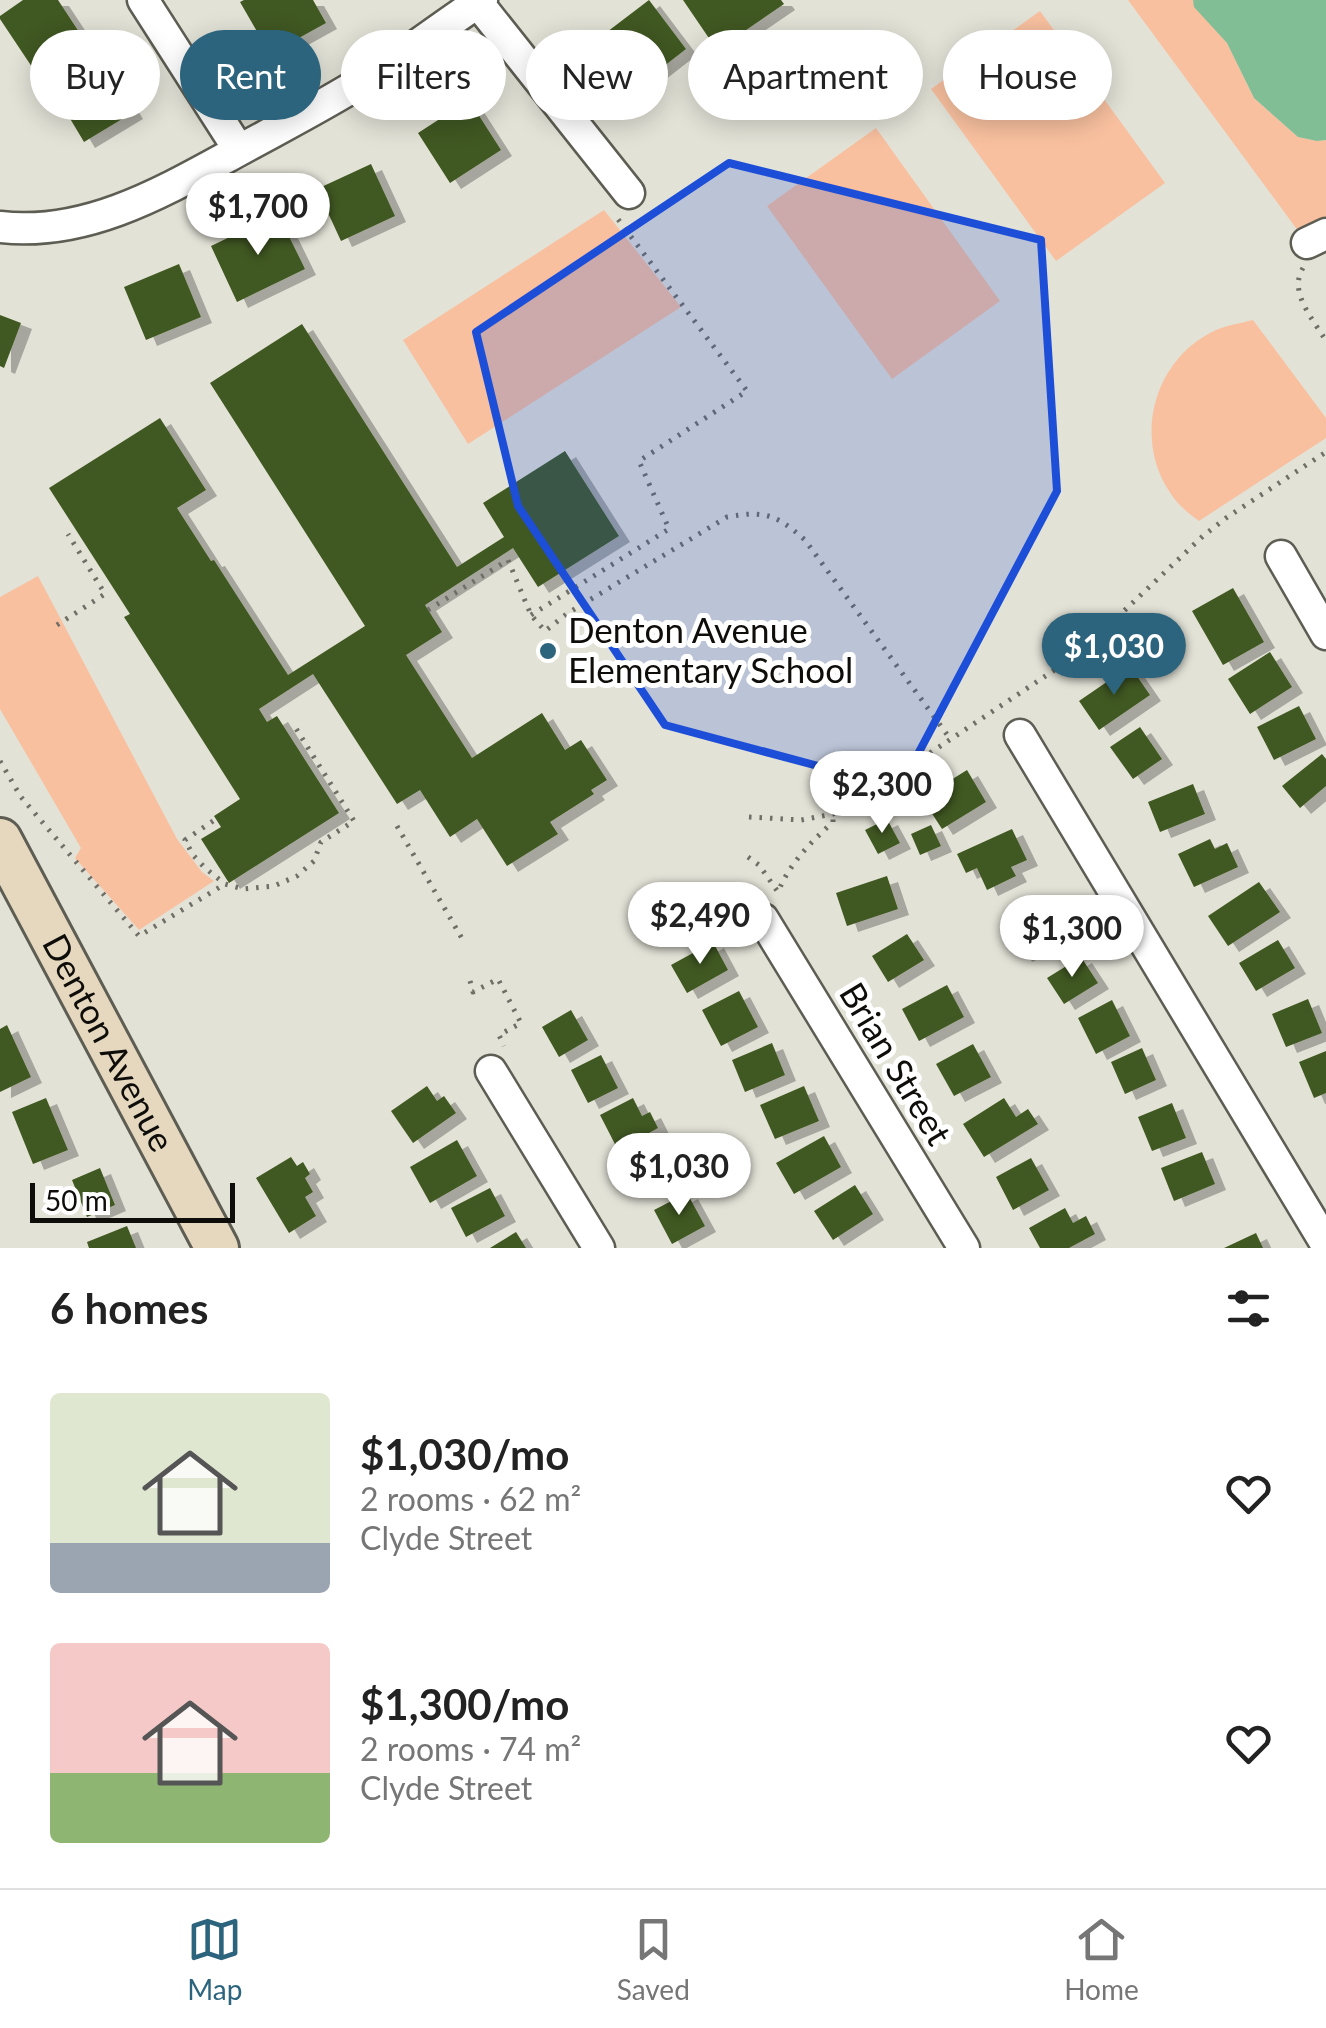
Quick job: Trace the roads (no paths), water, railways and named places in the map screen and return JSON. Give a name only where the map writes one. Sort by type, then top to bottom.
[{"type":"street","points":[[143,0],[239,150]]},
{"type":"street","points":[[0,227],[41,228],[76,222],[141,202],[316,109],[480,1],[620,203]]},
{"type":"street","points":[[1281,556],[1326,634]]},
{"type":"street","points":[[1020,735],[1326,1244]]},
{"type":"street","name":"Denton Avenue","points":[[0,840],[217,1248]]},
{"type":"street","name":"Brian Street","points":[[763,919],[964,1248]]},
{"type":"street","points":[[491,1070],[599,1248]]},
{"type":"place","name":"Denton Avenue Elementary School","points":[[548,651]]}]
